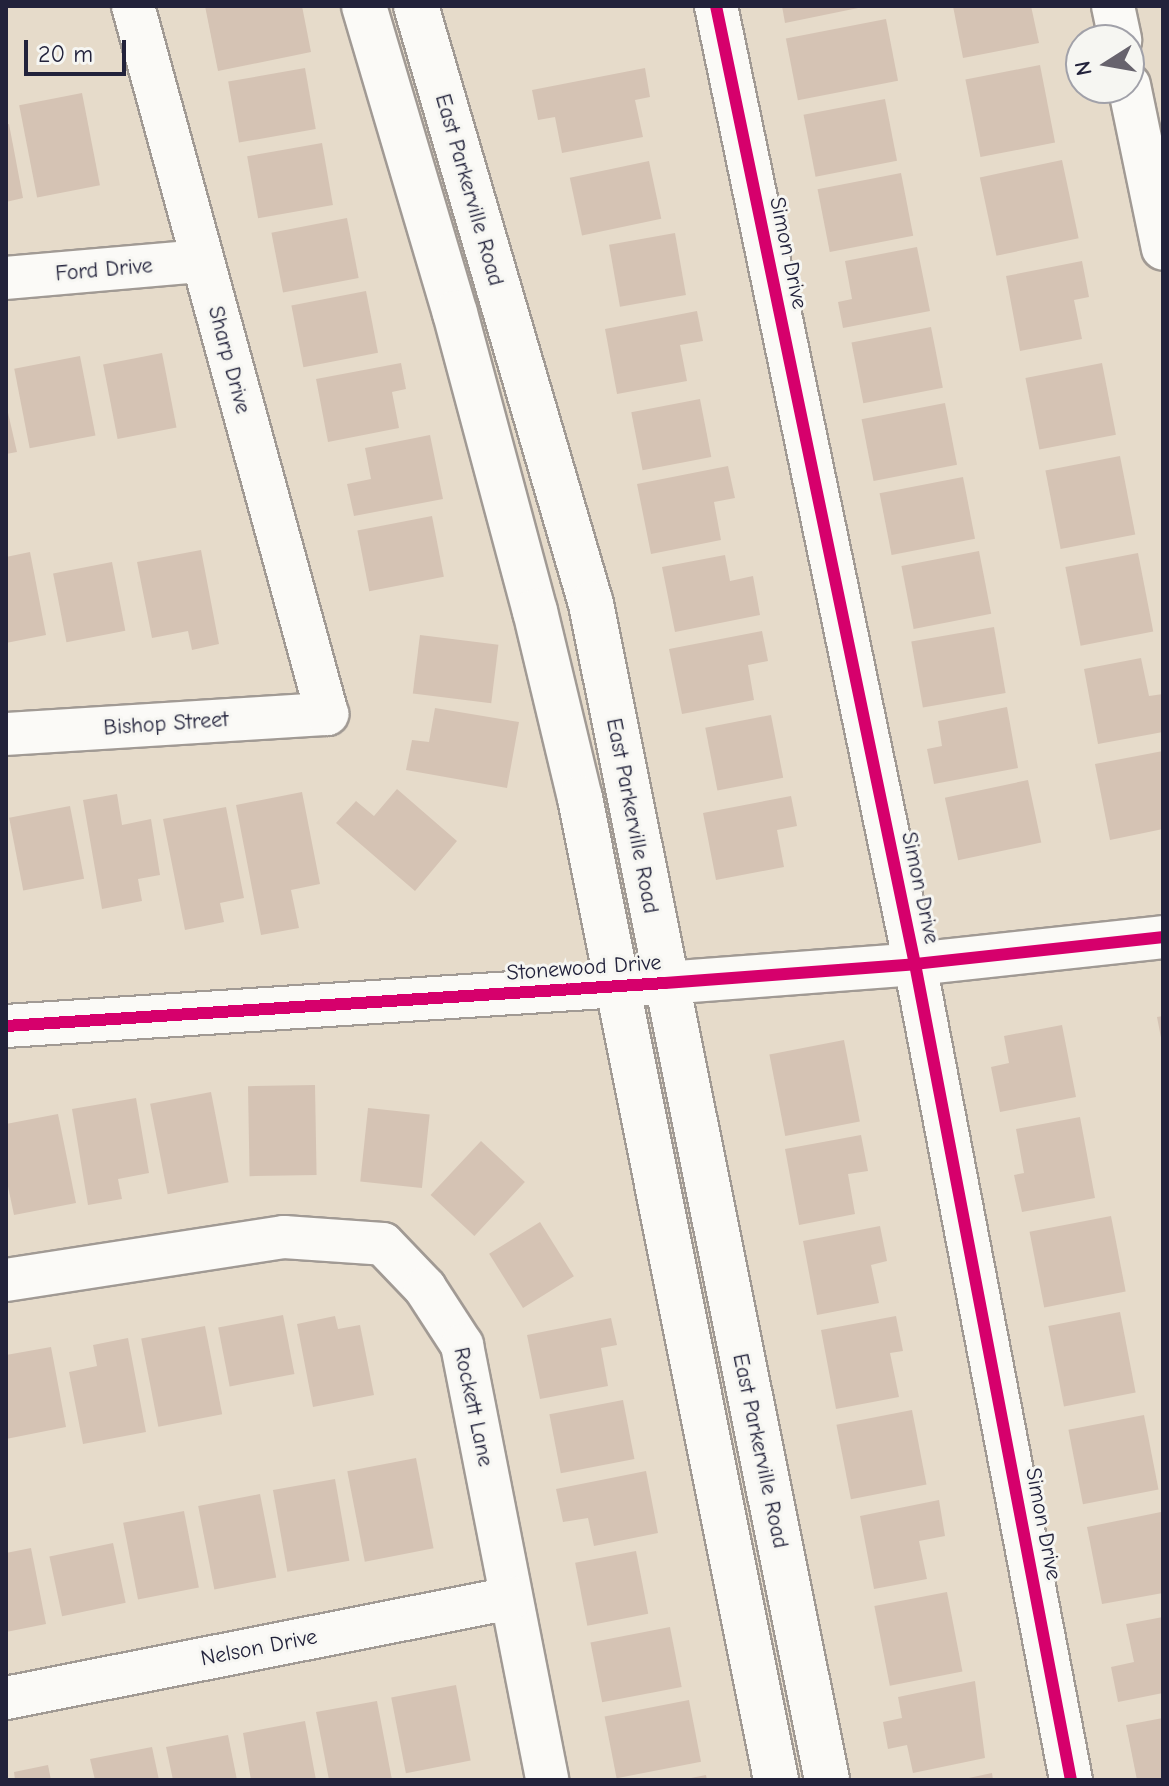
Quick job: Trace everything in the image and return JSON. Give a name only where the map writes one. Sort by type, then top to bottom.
[{"type":"main road","points":[[364,6],[455,313],[535,611],[580,798],[776,1780]]},
{"type":"main road","name":"East Parkerville Road","points":[[416,6],[591,604],[827,1780]]},
{"type":"street","name":"Sharp Drive","points":[[133,6],[327,714]]},
{"type":"street","name":"Simon Drive","points":[[716,6],[915,964],[1071,1780]]},
{"type":"street","points":[[1133,104],[1163,249]]},
{"type":"street","name":"Ford Drive","points":[[6,278],[201,261]]},
{"type":"street","name":"Bishop Street","points":[[6,734],[327,714]]},
{"type":"street","name":"Stonewood Drive","points":[[6,1026],[915,964],[1163,937]]},
{"type":"street","name":"Rockett Lane","points":[[6,1280],[284,1237],[383,1244],[425,1288],[462,1345],[547,1780]]},
{"type":"street","name":"Nelson Drive","points":[[6,1698],[511,1598]]},
{"type":"building","points":[[205,6],[302,6],[311,52],[218,71]]},
{"type":"building","points":[[782,6],[863,6],[863,7],[785,23]]},
{"type":"building","points":[[953,6],[1031,6],[1039,43],[963,58]]},
{"type":"building","points":[[886,19],[898,81],[798,100],[786,38]]},
{"type":"building","points":[[1040,65],[1055,143],[980,157],[965,80]]},
{"type":"building","points":[[305,68],[316,129],[239,143],[228,82]]},
{"type":"building","points":[[645,68],[650,97],[635,100],[643,137],[562,153],[555,117],[538,120],[532,90]]},
{"type":"building","points":[[82,93],[100,185],[37,197],[19,105]]},
{"type":"building","points":[[885,99],[897,161],[816,177],[804,115]]},
{"type":"building","points":[[9,124],[23,198],[6,202],[6,125]]},
{"type":"building","points":[[322,143],[333,205],[258,218],[247,156]]},
{"type":"building","points":[[1062,160],[1079,238],[996,256],[980,177]]},
{"type":"building","points":[[649,161],[661,219],[582,236],[570,178]]},
{"type":"building","points":[[901,173],[913,236],[830,252],[818,189]]},
{"type":"building","points":[[347,218],[359,278],[283,293],[271,233]]},
{"type":"building","points":[[675,233],[686,295],[620,307],[609,245]]},
{"type":"building","points":[[917,247],[930,311],[843,328],[838,302],[852,299],[845,261]]},
{"type":"building","points":[[1082,261],[1089,297],[1074,300],[1082,339],[1020,351],[1006,276]]},
{"type":"building","points":[[366,291],[378,353],[303,367],[291,306]]},
{"type":"building","points":[[697,311],[703,341],[680,345],[687,381],[617,394],[605,329]]},
{"type":"building","points":[[931,327],[943,388],[863,403],[851,342]]},
{"type":"building","points":[[162,353],[177,428],[118,439],[103,364]]},
{"type":"building","points":[[80,356],[95,436],[30,448],[14,369]]},
{"type":"building","points":[[401,363],[406,389],[392,392],[399,428],[328,442],[316,379]]},
{"type":"building","points":[[1102,363],[1116,435],[1039,450],[1025,378]]},
{"type":"building","points":[[700,399],[711,457],[643,470],[631,412]]},
{"type":"building","points":[[945,403],[957,465],[874,481],[862,419]]},
{"type":"building","points":[[6,404],[17,452],[6,454]]},
{"type":"building","points":[[430,435],[443,499],[354,516],[347,484],[371,479],[365,448]]},
{"type":"building","points":[[1120,456],[1135,535],[1061,549],[1045,471]]},
{"type":"building","points":[[728,466],[735,498],[714,502],[721,540],[651,554],[637,484]]},
{"type":"building","points":[[963,477],[975,539],[892,555],[880,493]]},
{"type":"building","points":[[432,516],[444,577],[369,591],[357,531]]},
{"type":"building","points":[[201,550],[219,644],[192,650],[188,631],[152,638],[137,562]]},
{"type":"building","points":[[979,551],[991,614],[914,629],[901,566]]},
{"type":"building","points":[[30,552],[46,635],[6,643],[6,557]]},
{"type":"building","points":[[1138,553],[1153,632],[1081,646],[1065,567]]},
{"type":"building","points":[[725,555],[730,581],[753,576],[760,615],[675,632],[662,567]]},
{"type":"building","points":[[112,562],[125,631],[66,642],[53,573]]},
{"type":"building","points":[[994,627],[1006,693],[923,708],[911,642]]},
{"type":"building","points":[[762,631],[768,661],[748,665],[754,700],[682,714],[669,649]]},
{"type":"building","points":[[420,635],[498,645],[491,703],[413,694]]},
{"type":"building","points":[[1141,658],[1149,696],[1163,694],[1163,732],[1098,744],[1084,669]]},
{"type":"building","points":[[1007,707],[1018,768],[934,784],[927,749],[942,746],[938,721]]},
{"type":"building","points":[[435,708],[519,722],[507,788],[406,770],[412,740],[429,742]]},
{"type":"building","points":[[771,715],[783,778],[717,791],[705,728]]},
{"type":"building","points":[[1163,751],[1163,829],[1110,840],[1095,764]]},
{"type":"building","points":[[1028,780],[1041,843],[958,860],[945,798]]},
{"type":"building","points":[[397,789],[457,841],[415,891],[336,823],[356,801],[374,816]]},
{"type":"building","points":[[302,792],[320,884],[291,890],[299,928],[261,935],[236,805]]},
{"type":"building","points":[[117,794],[122,825],[151,819],[160,875],[138,879],[142,901],[102,909],[83,800]]},
{"type":"building","points":[[791,796],[797,826],[777,830],[784,867],[716,880],[703,813]]},
{"type":"building","points":[[70,806],[84,879],[23,890],[9,818]]},
{"type":"building","points":[[226,807],[244,898],[220,903],[224,922],[185,930],[163,819]]},
{"type":"building","points":[[1163,1016],[1163,1042],[1162,1043],[1157,1017]]},
{"type":"building","points":[[1062,1025],[1076,1097],[1000,1112],[991,1067],[1009,1063],[1004,1036]]},
{"type":"building","points":[[844,1040],[860,1121],[785,1136],[769,1055]]},
{"type":"building","points":[[315,1085],[317,1175],[250,1176],[248,1086]]},
{"type":"building","points":[[211,1092],[229,1182],[168,1194],[150,1104]]},
{"type":"building","points":[[136,1098],[149,1173],[118,1179],[122,1199],[88,1205],[72,1109]]},
{"type":"building","points":[[368,1108],[430,1114],[422,1188],[360,1182]]},
{"type":"building","points":[[58,1114],[76,1203],[14,1215],[6,1177],[6,1124]]},
{"type":"building","points":[[1080,1117],[1095,1198],[1022,1212],[1014,1175],[1024,1173],[1016,1129]]},
{"type":"building","points":[[861,1135],[868,1171],[848,1174],[855,1214],[799,1225],[785,1149]]},
{"type":"building","points":[[481,1141],[525,1182],[474,1236],[431,1195]]},
{"type":"building","points":[[1111,1216],[1126,1292],[1044,1307],[1030,1232]]},
{"type":"building","points":[[540,1222],[574,1276],[523,1308],[489,1254]]},
{"type":"building","points":[[880,1226],[887,1261],[871,1265],[879,1303],[817,1315],[803,1241]]},
{"type":"building","points":[[1120,1312],[1136,1392],[1064,1406],[1048,1326]]},
{"type":"building","points":[[283,1315],[294,1374],[230,1386],[218,1328]]},
{"type":"building","points":[[335,1316],[338,1329],[360,1325],[374,1395],[313,1407],[297,1324]]},
{"type":"building","points":[[896,1316],[903,1351],[890,1353],[899,1397],[836,1409],[821,1330]]},
{"type":"building","points":[[611,1318],[617,1345],[601,1348],[608,1386],[540,1399],[527,1335]]},
{"type":"building","points":[[205,1326],[222,1414],[158,1427],[141,1338]]},
{"type":"building","points":[[128,1338],[146,1432],[83,1444],[69,1372],[97,1366],[93,1345]]},
{"type":"building","points":[[51,1347],[66,1427],[6,1439],[6,1355]]},
{"type":"building","points":[[623,1400],[634,1459],[561,1473],[549,1414]]},
{"type":"building","points":[[912,1410],[927,1485],[851,1499],[836,1425]]},
{"type":"building","points":[[1144,1415],[1159,1490],[1083,1504],[1068,1430]]},
{"type":"building","points":[[416,1458],[434,1548],[365,1562],[347,1471]]},
{"type":"building","points":[[646,1471],[658,1533],[594,1546],[588,1518],[563,1522],[556,1489]]},
{"type":"building","points":[[335,1479],[349,1561],[287,1572],[273,1490]]},
{"type":"building","points":[[260,1494],[276,1577],[214,1589],[198,1506]]},
{"type":"building","points":[[939,1500],[945,1536],[919,1541],[927,1579],[874,1589],[860,1516]]},
{"type":"building","points":[[184,1511],[199,1588],[138,1599],[123,1523]]},
{"type":"building","points":[[1161,1512],[1163,1593],[1102,1604],[1087,1527]]},
{"type":"building","points":[[113,1543],[126,1603],[62,1616],[49,1557]]},
{"type":"building","points":[[31,1548],[46,1624],[6,1632],[6,1553]]},
{"type":"building","points":[[636,1551],[648,1614],[587,1626],[575,1563]]},
{"type":"building","points":[[947,1592],[962,1672],[890,1686],[874,1606]]},
{"type":"building","points":[[1163,1617],[1163,1693],[1118,1702],[1111,1667],[1134,1662],[1126,1624]]},
{"type":"building","points":[[670,1627],[682,1687],[602,1702],[590,1642]]},
{"type":"building","points":[[975,1681],[985,1758],[913,1773],[907,1745],[888,1749],[883,1722],[902,1718],[898,1697]]},
{"type":"building","points":[[456,1685],[471,1761],[406,1773],[391,1698]]},
{"type":"building","points":[[689,1700],[701,1762],[617,1778],[605,1716]]},
{"type":"building","points":[[377,1701],[392,1780],[329,1780],[316,1712]]},
{"type":"building","points":[[1163,1718],[1163,1780],[1137,1780],[1126,1725]]},
{"type":"building","points":[[305,1721],[316,1780],[251,1780],[243,1733]]},
{"type":"building","points":[[228,1735],[237,1780],[173,1780],[166,1747]]},
{"type":"building","points":[[152,1747],[159,1780],[95,1780],[90,1759]]},
{"type":"building","points":[[48,1765],[51,1780],[15,1780],[14,1772]]},
{"type":"building","points":[[992,1773],[993,1780],[964,1780],[964,1779]]},
{"type":"building","points":[[706,1775],[707,1780],[686,1779]]},
{"type":"cycle path","points":[[716,6],[915,964],[1071,1780]]},
{"type":"cycle path","points":[[6,1026],[915,964],[1163,937]]}]
